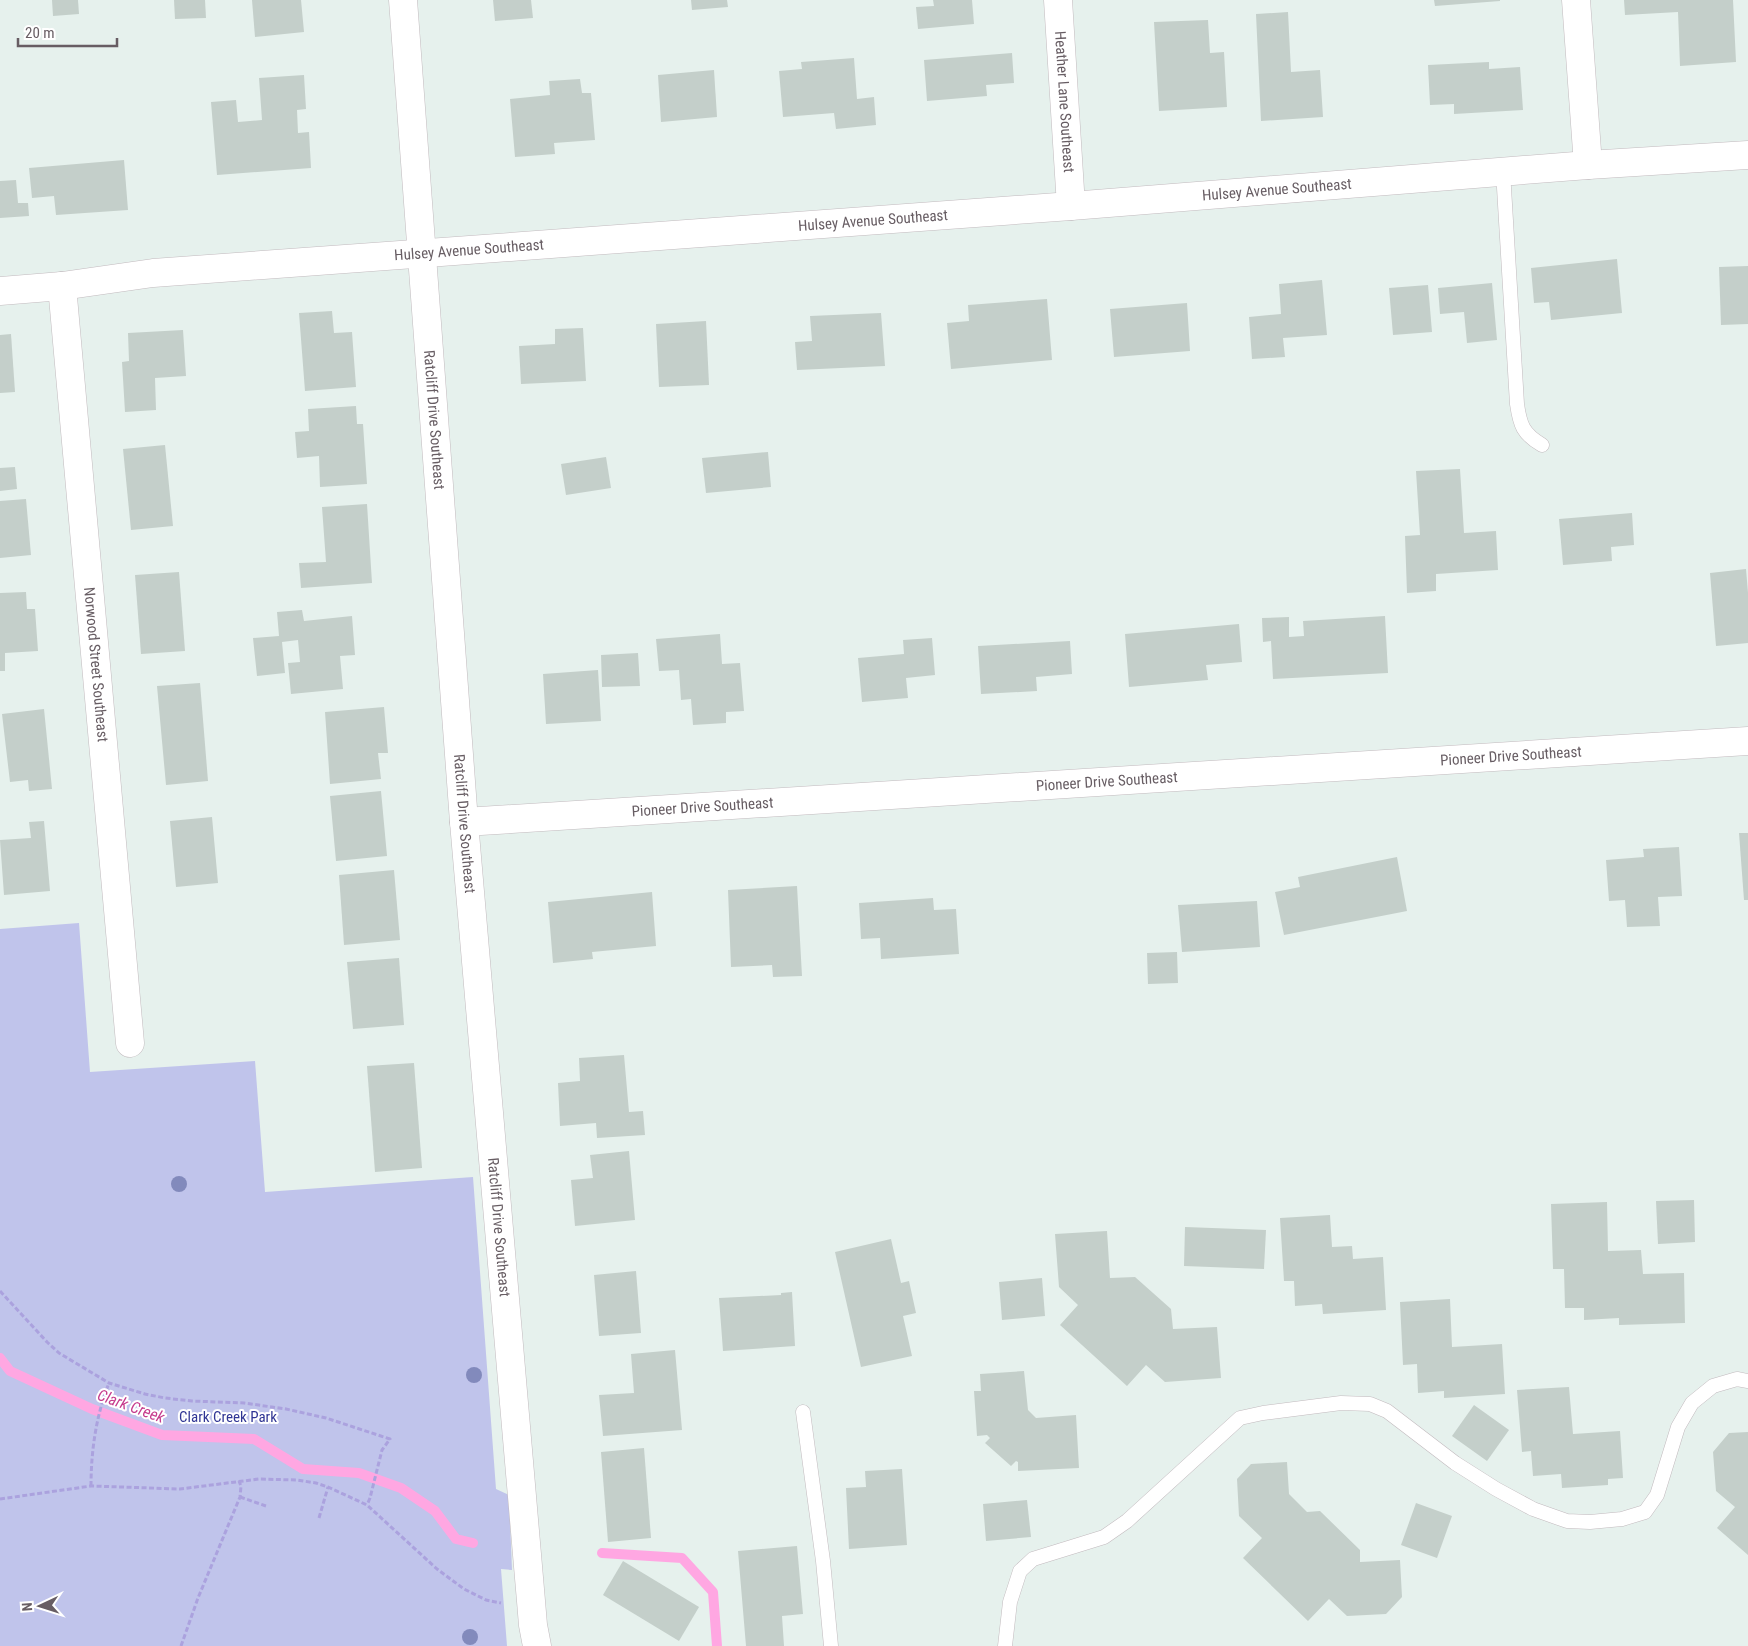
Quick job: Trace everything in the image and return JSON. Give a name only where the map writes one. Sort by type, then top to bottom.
[{"type":"street","name":"Ratcliff Drive Southeast","points":[[402,0],[464,822],[530,1592],[537,1646]]},
{"type":"street","name":"Heather Lane Southeast","points":[[1058,0],[1071,206]]},
{"type":"street","points":[[1576,0],[1588,165]]},
{"type":"street","name":"Hulsey Avenue Southeast","points":[[0,291],[62,286],[153,273],[1071,206],[1588,165],[1748,155]]},
{"type":"street","name":"Norwood Street Southeast","points":[[62,286],[130,1043]]},
{"type":"street","name":"Pioneer Drive Southeast","points":[[464,822],[1748,742]]},
{"type":"lane","points":[[1503,172],[1517,404],[1520,422],[1524,431],[1534,441],[1542,445]]},
{"type":"lane","points":[[1005,1646],[1010,1602],[1020,1571],[1033,1559],[1104,1537],[1119,1526],[1240,1418],[1263,1412],[1341,1403],[1370,1404],[1387,1411],[1455,1463],[1496,1489],[1541,1512],[1567,1521],[1590,1522],[1622,1519],[1646,1512],[1658,1495],[1678,1427],[1692,1403],[1713,1386],[1736,1380],[1748,1381]]},
{"type":"lane","points":[[803,1412],[823,1561],[831,1646]]},
{"type":"path","points":[[0,1291],[47,1342],[60,1353],[109,1383],[158,1397],[265,1405],[342,1423],[390,1439],[382,1450],[367,1505]]},
{"type":"path","points":[[91,1486],[91,1465],[96,1426],[109,1383]]},
{"type":"path","points":[[0,1499],[91,1486],[180,1489],[259,1479],[297,1480],[328,1487],[367,1505],[437,1569],[464,1589],[486,1600],[502,1604]]},
{"type":"path","points":[[182,1646],[195,1607],[240,1497],[242,1486],[240,1481]]},
{"type":"path","points":[[319,1518],[328,1487]]},
{"type":"path","points":[[240,1497],[266,1506]]},
{"type":"green space","name":"Clark Creek Park","points":[[79,923],[90,1072],[255,1061],[265,1192],[473,1177],[496,1489],[509,1495],[512,1570],[501,1569],[507,1646],[0,1646],[0,929]]},
{"type":"building","points":[[52,0],[78,0],[79,14],[53,16]]},
{"type":"building","points":[[174,0],[205,0],[206,18],[175,19]]},
{"type":"building","points":[[252,0],[301,0],[304,32],[255,37]]},
{"type":"building","points":[[493,0],[531,0],[533,18],[495,21]]},
{"type":"building","points":[[691,0],[727,0],[728,7],[692,10]]},
{"type":"building","points":[[933,0],[972,0],[974,24],[918,29],[916,7],[934,6]]},
{"type":"building","points":[[1434,0],[1500,0],[1500,1],[1435,6]]},
{"type":"building","points":[[1624,0],[1733,0],[1736,62],[1680,66],[1678,12],[1625,15]]},
{"type":"building","points":[[1288,12],[1291,72],[1320,70],[1323,117],[1261,121],[1256,14]]},
{"type":"building","points":[[1208,20],[1210,53],[1224,52],[1227,107],[1159,111],[1154,22]]},
{"type":"building","points":[[1012,53],[1014,83],[986,85],[987,96],[927,101],[924,60]]},
{"type":"building","points":[[854,58],[857,99],[874,97],[876,125],[836,129],[834,113],[783,117],[779,71],[802,69],[801,62]]},
{"type":"building","points":[[1489,62],[1489,69],[1520,67],[1523,110],[1454,114],[1454,104],[1430,105],[1428,65]]},
{"type":"building","points":[[714,70],[717,117],[661,122],[658,75]]},
{"type":"building","points":[[304,75],[306,109],[297,110],[298,133],[309,132],[311,168],[217,175],[211,102],[236,100],[238,122],[262,120],[259,78]]},
{"type":"building","points":[[580,79],[582,93],[591,93],[595,140],[554,143],[555,154],[515,157],[510,99],[550,95],[549,81]]},
{"type":"building","points":[[124,160],[128,210],[56,215],[54,196],[32,198],[29,168]]},
{"type":"building","points":[[16,180],[18,203],[28,203],[29,216],[0,218],[0,181]]},
{"type":"building","points":[[1617,259],[1622,313],[1551,320],[1549,302],[1534,303],[1531,268]]},
{"type":"building","points":[[1748,266],[1748,324],[1721,325],[1719,267]]},
{"type":"building","points":[[1322,280],[1327,335],[1283,338],[1285,357],[1252,359],[1249,317],[1281,314],[1279,284]]},
{"type":"building","points":[[1492,283],[1497,340],[1467,343],[1464,312],[1440,314],[1438,288]]},
{"type":"building","points":[[1428,285],[1432,332],[1393,335],[1389,288]]},
{"type":"building","points":[[1047,299],[1052,360],[951,369],[947,323],[969,321],[968,305]]},
{"type":"building","points":[[1187,303],[1190,351],[1114,357],[1110,309]]},
{"type":"building","points":[[332,311],[334,333],[352,332],[356,387],[305,391],[299,313]]},
{"type":"building","points":[[881,313],[885,366],[797,370],[795,342],[812,341],[810,316]]},
{"type":"building","points":[[706,321],[709,385],[659,387],[656,324]]},
{"type":"building","points":[[583,328],[586,381],[521,384],[519,346],[555,344],[555,329]]},
{"type":"building","points":[[183,330],[186,376],[155,378],[156,410],[125,412],[122,362],[129,361],[128,333]]},
{"type":"building","points":[[11,334],[15,392],[0,393],[0,335]]},
{"type":"building","points":[[356,406],[357,424],[363,424],[367,484],[320,487],[319,456],[297,458],[295,432],[309,431],[308,409]]},
{"type":"building","points":[[165,445],[173,526],[131,530],[123,449]]},
{"type":"building","points":[[768,452],[771,487],[706,493],[702,458]]},
{"type":"building","points":[[606,457],[611,488],[566,495],[561,464]]},
{"type":"building","points":[[15,467],[17,489],[0,491],[0,468]]},
{"type":"building","points":[[1460,469],[1464,533],[1496,531],[1498,570],[1436,574],[1436,591],[1407,593],[1405,536],[1420,535],[1416,471]]},
{"type":"building","points":[[26,499],[31,555],[0,558],[0,501]]},
{"type":"building","points":[[367,504],[372,583],[301,588],[299,563],[326,562],[322,507]]},
{"type":"building","points":[[1632,513],[1634,545],[1611,547],[1612,561],[1563,565],[1559,519]]},
{"type":"building","points":[[1746,569],[1748,643],[1716,646],[1710,573]]},
{"type":"building","points":[[179,572],[185,651],[141,654],[135,575]]},
{"type":"building","points":[[26,592],[27,609],[35,609],[38,651],[5,653],[5,671],[0,671],[0,593]]},
{"type":"building","points":[[302,610],[304,621],[352,616],[355,655],[340,656],[343,689],[291,694],[288,663],[300,662],[298,640],[282,642],[285,673],[257,676],[253,638],[279,636],[277,612]]},
{"type":"building","points":[[1385,616],[1388,673],[1273,679],[1271,641],[1263,642],[1262,618],[1289,617],[1289,637],[1304,636],[1303,621]]},
{"type":"building","points":[[1239,624],[1242,662],[1206,665],[1208,680],[1129,687],[1125,634]]},
{"type":"building","points":[[720,634],[722,664],[740,663],[744,711],[726,712],[726,723],[693,725],[691,699],[681,700],[679,670],[659,671],[656,639]]},
{"type":"building","points":[[932,638],[935,675],[906,678],[908,698],[862,702],[858,658],[904,654],[903,640]]},
{"type":"building","points":[[1070,641],[1072,674],[1036,677],[1037,691],[981,694],[978,646]]},
{"type":"building","points":[[638,653],[640,686],[602,687],[601,655]]},
{"type":"building","points":[[598,670],[601,721],[546,724],[543,674]]},
{"type":"building","points":[[200,683],[208,781],[166,785],[157,686]]},
{"type":"building","points":[[384,707],[388,753],[378,753],[381,779],[330,784],[325,712]]},
{"type":"building","points":[[44,709],[52,789],[29,791],[28,780],[10,782],[2,714]]},
{"type":"building","points":[[381,791],[387,856],[336,861],[330,796]]},
{"type":"building","points":[[212,817],[218,883],[176,887],[170,821]]},
{"type":"building","points":[[44,821],[50,891],[4,895],[0,840],[31,838],[29,822]]},
{"type":"building","points":[[1739,833],[1748,833],[1748,900],[1744,900]]},
{"type":"building","points":[[1679,847],[1682,896],[1658,897],[1660,926],[1627,927],[1625,900],[1609,901],[1606,860],[1644,857],[1643,849]]},
{"type":"building","points":[[1397,857],[1407,911],[1284,935],[1275,892],[1300,887],[1298,877]]},
{"type":"building","points":[[394,870],[400,940],[344,945],[339,875]]},
{"type":"building","points":[[797,886],[802,976],[773,977],[772,965],[731,967],[728,890]]},
{"type":"building","points":[[652,892],[656,946],[592,952],[593,959],[553,963],[548,902]]},
{"type":"building","points":[[933,898],[934,910],[956,909],[959,954],[881,959],[880,938],[861,939],[859,903]]},
{"type":"building","points":[[1257,901],[1260,947],[1182,952],[1178,905]]},
{"type":"building","points":[[1177,952],[1178,983],[1148,984],[1147,953]]},
{"type":"building","points":[[399,958],[404,1025],[353,1029],[347,962]]},
{"type":"building","points":[[624,1055],[629,1112],[643,1111],[645,1135],[597,1138],[596,1123],[560,1126],[558,1083],[580,1081],[579,1058]]},
{"type":"building","points":[[414,1063],[422,1168],[375,1172],[367,1066]]},
{"type":"building","points":[[629,1151],[635,1220],[575,1226],[571,1180],[593,1178],[590,1155]]},
{"type":"building","points":[[1694,1200],[1695,1242],[1658,1244],[1656,1201]]},
{"type":"building","points":[[1607,1202],[1608,1251],[1641,1250],[1643,1274],[1684,1273],[1685,1323],[1619,1325],[1619,1318],[1584,1320],[1584,1308],[1565,1308],[1564,1269],[1553,1269],[1551,1204]]},
{"type":"building","points":[[1330,1215],[1332,1247],[1352,1246],[1353,1259],[1383,1257],[1386,1310],[1323,1314],[1322,1304],[1295,1306],[1294,1281],[1284,1281],[1280,1218]]},
{"type":"building","points":[[1185,1227],[1266,1230],[1264,1269],[1184,1266]]},
{"type":"building","points":[[1107,1231],[1110,1278],[1135,1277],[1171,1309],[1173,1329],[1217,1327],[1221,1378],[1165,1382],[1146,1365],[1127,1386],[1060,1325],[1078,1305],[1059,1287],[1055,1234]]},
{"type":"building","points":[[891,1239],[901,1283],[909,1281],[916,1313],[903,1316],[912,1356],[861,1367],[835,1252]]},
{"type":"building","points":[[636,1271],[641,1333],[599,1336],[594,1275]]},
{"type":"building","points":[[1042,1278],[1045,1316],[1002,1320],[999,1282]]},
{"type":"building","points":[[792,1292],[795,1346],[723,1351],[719,1298],[781,1295],[781,1293]]},
{"type":"building","points":[[1450,1299],[1452,1347],[1502,1344],[1505,1394],[1444,1398],[1444,1391],[1418,1393],[1417,1364],[1403,1365],[1400,1302]]},
{"type":"building","points":[[675,1350],[682,1430],[603,1436],[599,1395],[634,1393],[631,1354]]},
{"type":"building","points":[[1024,1371],[1028,1410],[1036,1418],[1076,1415],[1079,1468],[1018,1471],[1018,1462],[1016,1461],[1011,1466],[985,1443],[990,1438],[987,1435],[977,1436],[974,1391],[981,1391],[980,1374]]},
{"type":"building","points":[[1569,1387],[1573,1434],[1620,1431],[1623,1478],[1608,1479],[1608,1485],[1562,1488],[1561,1474],[1533,1476],[1531,1451],[1522,1452],[1517,1390]]},
{"type":"building","points":[[1474,1405],[1509,1430],[1487,1461],[1452,1436]]},
{"type":"building","points":[[1748,1432],[1748,1555],[1717,1528],[1735,1507],[1716,1491],[1713,1452],[1729,1433]]},
{"type":"building","points":[[644,1448],[651,1538],[608,1542],[601,1452]]},
{"type":"building","points":[[1287,1462],[1289,1494],[1307,1512],[1320,1511],[1360,1550],[1360,1562],[1400,1560],[1402,1597],[1386,1614],[1347,1616],[1329,1599],[1308,1621],[1243,1558],[1262,1538],[1239,1516],[1237,1479],[1251,1464]]},
{"type":"building","points":[[902,1469],[907,1545],[849,1549],[846,1488],[866,1487],[865,1471]]},
{"type":"building","points":[[1027,1500],[1031,1537],[986,1541],[983,1504]]},
{"type":"building","points":[[1416,1503],[1452,1516],[1437,1558],[1401,1545]]},
{"type":"building","points":[[797,1546],[803,1614],[782,1616],[784,1646],[746,1646],[738,1551]]},
{"type":"building","points":[[623,1561],[699,1607],[679,1641],[603,1595]]},
{"type":"waterway","name":"Clark Creek","points":[[0,1358],[10,1371],[92,1409],[162,1435],[254,1439],[303,1469],[359,1473],[401,1488],[435,1511],[456,1539],[473,1543]]},
{"type":"waterway","name":"Clark Creek","points":[[602,1553],[682,1558],[713,1592],[717,1646]]}]
